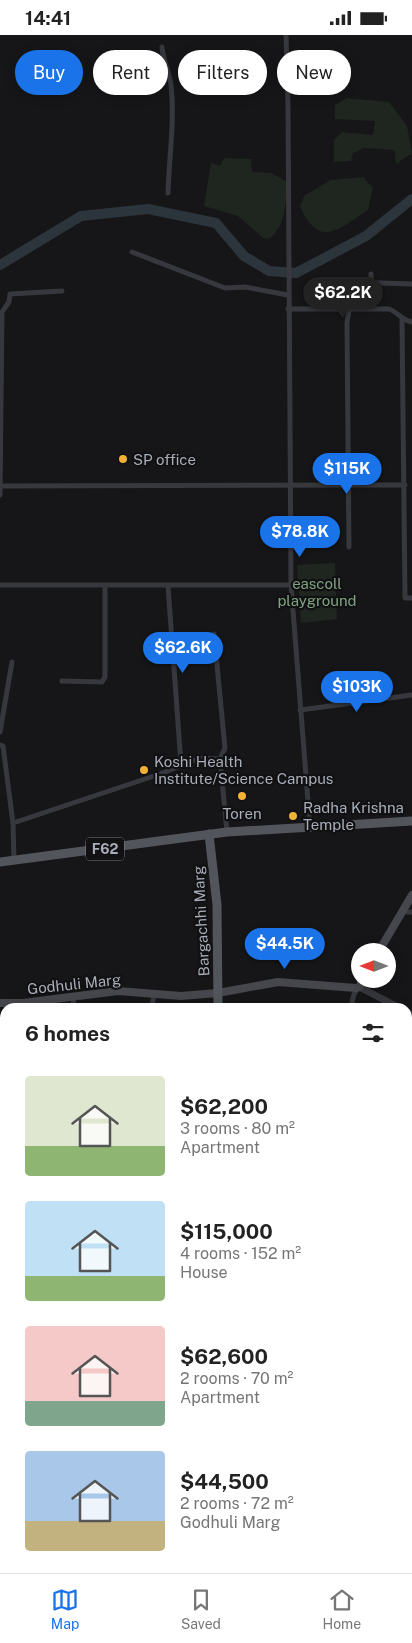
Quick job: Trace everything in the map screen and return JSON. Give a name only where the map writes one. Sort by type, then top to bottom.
[{"type":"main road","name":"F62","points":[[0,860],[227,832],[412,821]]},
{"type":"main road","name":"Bargachhi Marg","points":[[209,834],[217,905],[218,1003]]},
{"type":"main road","points":[[384,943],[412,895]]},
{"type":"main road","name":"Godhuli Marg","points":[[0,1003],[23,1003],[118,991],[181,996],[218,993],[278,982],[351,987]]},
{"type":"street","points":[[286,35],[290,585],[310,827]]},
{"type":"street","points":[[162,47],[164,64],[171,83],[172,102],[168,193]]},
{"type":"street","points":[[132,252],[225,288],[245,287],[288,292]]},
{"type":"street","points":[[368,309],[372,298],[371,274]]},
{"type":"street","points":[[330,284],[412,284]]},
{"type":"street","points":[[0,495],[2,312],[9,302],[10,294],[62,291]]},
{"type":"street","points":[[288,309],[368,309],[394,311],[402,320],[412,322]]},
{"type":"street","points":[[348,547],[347,323],[349,309]]},
{"type":"street","points":[[402,320],[405,598],[412,598]]},
{"type":"street","points":[[0,486],[405,485]]},
{"type":"street","points":[[0,585],[105,587],[290,585]]},
{"type":"street","points":[[168,586],[180,764]]},
{"type":"street","points":[[62,681],[102,681],[105,677],[105,587]]},
{"type":"street","points":[[214,634],[225,748],[220,759],[227,832]]},
{"type":"street","points":[[0,732],[12,662]]},
{"type":"street","points":[[300,711],[412,695]]},
{"type":"street","points":[[0,745],[3,746],[13,823],[14,859]]},
{"type":"street","points":[[13,823],[160,774],[180,764],[200,758],[220,759]]},
{"type":"street","points":[[402,911],[412,912]]},
{"type":"street","points":[[352,1003],[354,994],[358,988]]},
{"type":"street","points":[[361,988],[390,1003]]},
{"type":"street","points":[[153,1003],[154,994]]},
{"type":"street","points":[[73,1003],[74,996]]},
{"type":"green space","points":[[347,98],[389,102],[407,126],[412,153],[396,164],[395,150],[364,148],[353,153],[351,161],[334,162],[334,140],[342,132],[373,135],[375,121],[335,119],[335,105]]},
{"type":"green space","points":[[224,158],[251,159],[252,172],[272,173],[287,182],[282,221],[275,234],[269,239],[263,238],[238,216],[204,206],[211,163],[220,166]]},
{"type":"green space","points":[[363,177],[373,188],[368,210],[348,224],[330,232],[322,232],[307,220],[300,206],[305,195],[331,180]]},
{"type":"green space","name":"eascoll playground","points":[[335,563],[337,619],[301,623],[297,565]]},
{"type":"waterway","points":[[0,265],[81,216],[148,209],[216,223],[244,256],[269,271],[296,273],[366,236],[412,199]]},
{"type":"place","name":"SP office","points":[[123,459]]},
{"type":"place","name":"Koshi Health Institute/Science Campus","points":[[144,770]]},
{"type":"place","name":"Toren","points":[[242,796]]},
{"type":"place","name":"Radha Krishna Temple","points":[[293,816]]}]
